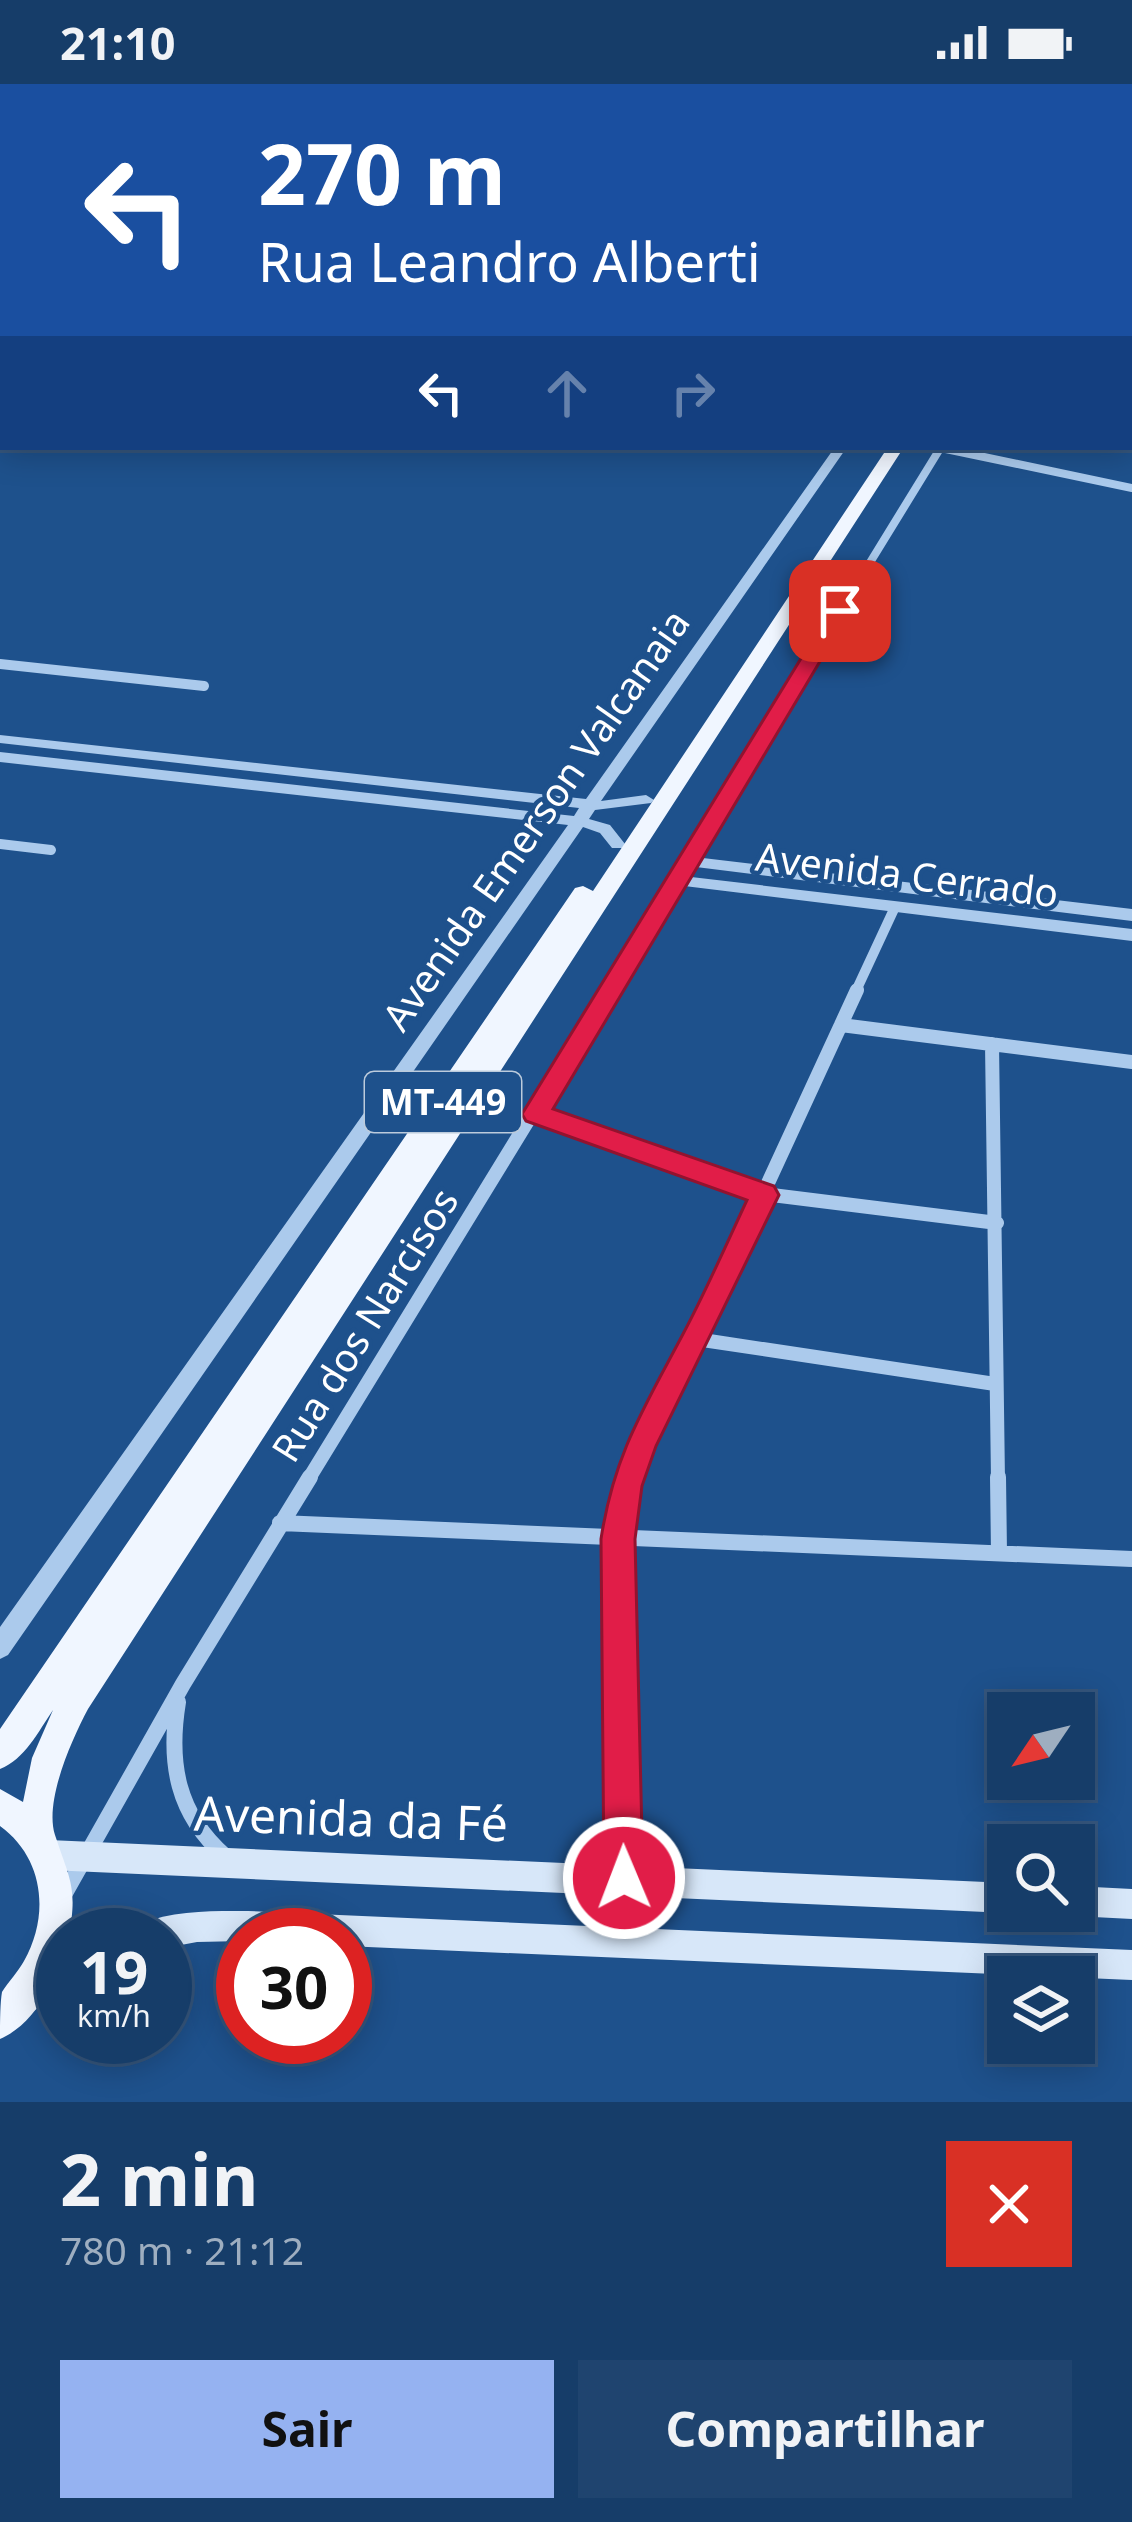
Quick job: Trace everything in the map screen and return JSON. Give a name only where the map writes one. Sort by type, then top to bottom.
[{"type":"main road","name":"MT-449","points":[[0,1754],[878,450]]},
{"type":"main road","name":"MT-449","points":[[6,2015],[37,1977],[52,1940],[58,1904],[43,1844],[43,1765],[58,1728],[894,450]]},
{"type":"main road","points":[[0,1806],[22,1817],[43,1844]]},
{"type":"main road","name":"Avenida da Fé","points":[[43,1844],[85,1856],[987,1897]]},
{"type":"main road","points":[[1095,1902],[1132,1904]]},
{"type":"main road","points":[[192,1928],[248,1926],[1132,1965]]},
{"type":"main road","points":[[6,2015],[36,1993]]},
{"type":"street","name":"Avenida Emerson Valcanaia","points":[[0,1647],[839,450]]},
{"type":"street","name":"Rua dos Narcisos","points":[[58,1904],[280,1523],[536,1114],[674,880],[940,450]]},
{"type":"street","points":[[951,450],[1132,488]]},
{"type":"street","points":[[0,664],[204,686]]},
{"type":"street","points":[[0,739],[585,813],[616,844]]},
{"type":"street","points":[[0,757],[585,813],[646,800]]},
{"type":"street","points":[[0,844],[51,850]]},
{"type":"street","name":"Avenida Cerrado","points":[[686,861],[1132,915]]},
{"type":"street","name":"Avenida Cerrado","points":[[674,880],[1132,934]]},
{"type":"street","points":[[624,1878],[618,1539],[631,1466],[696,1339],[895,907]]},
{"type":"street","points":[[841,1025],[1132,1062]]},
{"type":"street","points":[[992,1044],[999,1553]]},
{"type":"street","points":[[536,1114],[764,1195],[998,1223]]},
{"type":"street","points":[[696,1339],[995,1384]]},
{"type":"street","points":[[280,1523],[1132,1559]]},
{"type":"street","name":"Rua dos Narcisos","points":[[183,1684],[173,1731],[176,1783],[196,1830],[234,1863]]},
{"type":"route","points":[[624,1878],[618,1539],[622,1501],[641,1442],[764,1195],[536,1114],[840,611]]}]
